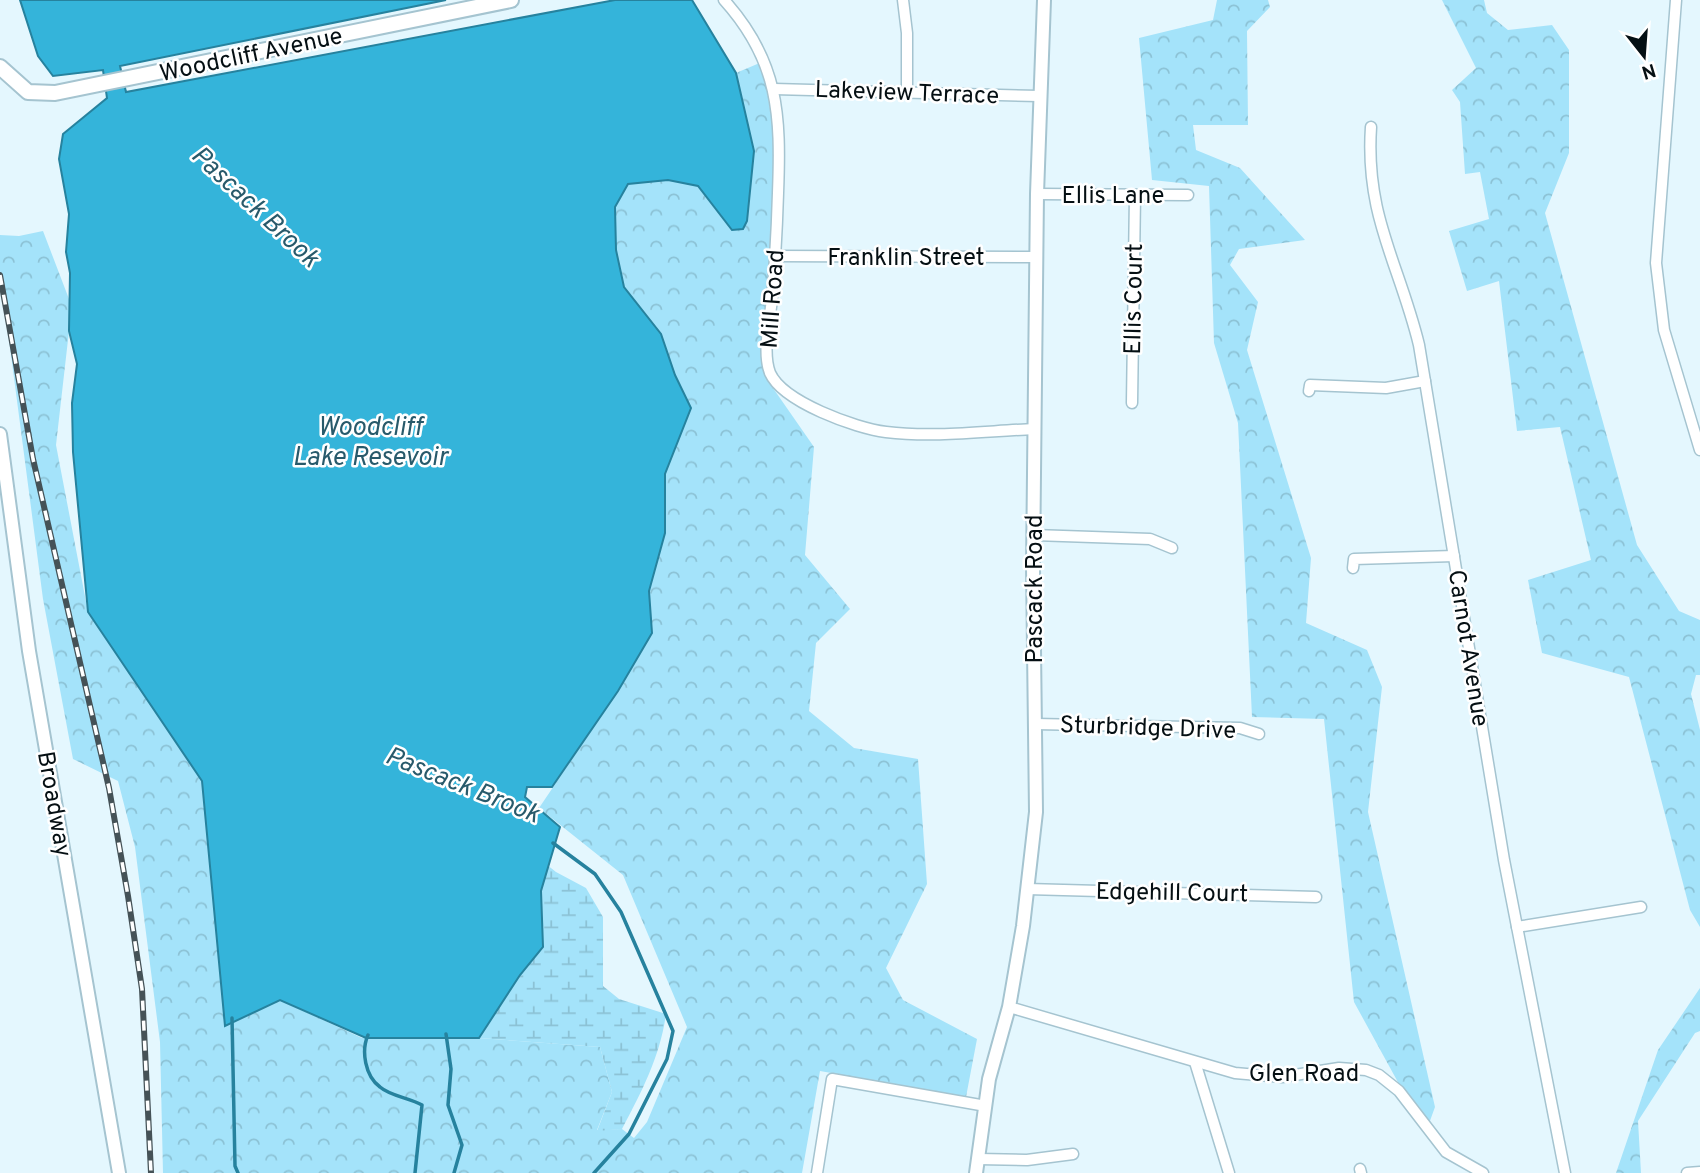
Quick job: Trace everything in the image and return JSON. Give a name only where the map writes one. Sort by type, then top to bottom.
[{"type":"main road","name":"Woodcliff Avenue","points":[[0,67],[21,88],[34,94],[105,84],[511,0]]},
{"type":"street","name":"Mill Road","points":[[724,0],[758,46],[774,89],[780,136],[776,256],[767,360],[773,379],[839,420],[885,432],[1034,429]]},
{"type":"street","points":[[902,0],[907,33],[907,92]]},
{"type":"street","name":"Pascack Road","points":[[976,1173],[989,1079],[1009,1007],[1036,812],[1034,429],[1039,96],[1044,0]]},
{"type":"street","points":[[1676,0],[1656,263],[1664,330],[1700,450]]},
{"type":"street","name":"Lakeview Terrace","points":[[774,89],[1039,96]]},
{"type":"street","name":"Carnot Avenue","points":[[1371,127],[1370,168],[1377,219],[1412,315],[1517,928],[1565,1173]]},
{"type":"street","name":"Ellis Lane","points":[[1037,194],[1188,195]]},
{"type":"street","name":"Ellis Court","points":[[1132,403],[1135,195]]},
{"type":"street","name":"Franklin Street","points":[[776,256],[1037,257]]},
{"type":"street","points":[[1309,391],[1310,385],[1386,388],[1425,381]]},
{"type":"street","name":"Broadway","points":[[0,434],[33,676],[119,1173]]},
{"type":"street","points":[[1034,535],[1150,539],[1172,548]]},
{"type":"street","points":[[1353,568],[1353,559],[1454,556]]},
{"type":"street","name":"Sturbridge Drive","points":[[1035,724],[1240,728],[1259,734]]},
{"type":"street","name":"Edgehill Court","points":[[1027,889],[1316,897]]},
{"type":"street","points":[[1517,928],[1641,908]]},
{"type":"street","name":"Glen Road","points":[[1009,1007],[1195,1062],[1254,1076],[1289,1076],[1352,1068],[1379,1075],[1399,1091],[1446,1152],[1483,1173]]},
{"type":"street","points":[[1195,1062],[1229,1173]]},
{"type":"street","points":[[817,1173],[832,1079],[986,1107]]},
{"type":"street","points":[[978,1159],[1027,1160],[1073,1154]]},
{"type":"street","points":[[1687,1173],[1700,1172]]},
{"type":"green space","points":[[1217,0],[1268,0],[1270,7],[1247,31],[1248,125],[1193,125],[1196,150],[1240,168],[1305,240],[1239,249],[1230,265],[1258,302],[1247,350],[1311,558],[1306,623],[1367,650],[1382,687],[1368,812],[1435,1107],[1427,1129],[1411,1106],[1354,1002],[1324,719],[1252,717],[1238,423],[1214,343],[1209,186],[1152,180],[1139,38],[1213,20]]},
{"type":"green space","points":[[1442,0],[1484,0],[1487,13],[1508,30],[1552,25],[1569,50],[1569,153],[1545,213],[1637,545],[1679,611],[1700,620],[1700,675],[1696,675],[1691,694],[1700,730],[1700,927],[1690,910],[1629,677],[1542,653],[1528,580],[1591,560],[1560,427],[1517,431],[1499,281],[1467,291],[1449,231],[1489,219],[1480,172],[1465,174],[1460,102],[1452,90],[1476,68]]},
{"type":"green space","points":[[762,62],[776,143],[766,378],[814,447],[805,555],[850,609],[816,643],[809,711],[854,748],[918,759],[927,884],[886,968],[903,1000],[977,1039],[966,1097],[820,1071],[802,1173],[163,1173],[160,1042],[135,847],[118,781],[73,759],[43,599],[0,271],[0,235],[19,236],[43,231],[69,299],[69,331],[56,445],[88,612],[202,781],[225,1026],[280,1000],[362,1038],[479,1038],[600,1047],[612,1092],[597,1130],[622,1129],[634,1138],[647,1122],[687,1027],[623,875],[539,808],[618,691],[651,633],[649,590],[665,533],[665,474],[691,408],[675,375],[661,334],[624,287],[616,250],[615,207],[628,184],[668,180],[698,186],[716,210],[743,229],[747,221],[754,151],[736,73]]},
{"type":"green space","points":[[507,833],[556,872],[586,888],[603,917],[603,986],[619,999],[666,1014],[655,1059],[622,1129],[597,1131],[612,1092],[600,1047],[479,1038],[366,1038],[280,1000],[225,1026],[216,923],[240,871]]},
{"type":"green space","points":[[1700,988],[1700,1031],[1695,1033],[1638,1121],[1641,1173],[1616,1173],[1658,1050]]},
{"type":"water","name":"Woodcliff Lake Resevoir","points":[[20,0],[446,0],[120,66],[126,92],[615,0],[692,0],[736,73],[754,151],[747,221],[743,229],[732,230],[698,186],[668,180],[628,184],[615,207],[616,250],[624,287],[661,334],[675,375],[691,408],[665,474],[665,533],[649,591],[652,633],[618,691],[552,787],[527,787],[525,797],[560,827],[541,891],[543,947],[520,975],[479,1038],[366,1038],[280,1000],[225,1026],[202,781],[88,612],[73,452],[72,403],[77,364],[69,331],[70,273],[66,252],[69,214],[59,159],[63,134],[107,98],[103,70],[53,76],[38,56]]},
{"type":"waterway","name":"Pascack Brook","points":[[553,843],[595,874],[621,912],[673,1031],[667,1059],[629,1134],[594,1173]]},
{"type":"waterway","name":"Pascack Brook","points":[[232,1018],[235,1166],[238,1173]]},
{"type":"waterway","points":[[446,1034],[451,1069],[448,1105],[462,1145],[454,1173]]},
{"type":"waterway","points":[[368,1035],[366,1063],[375,1082],[389,1093],[422,1105],[415,1173]]},
{"type":"railway","points":[[0,275],[33,459],[109,788],[128,896],[142,989],[151,1173]]}]
